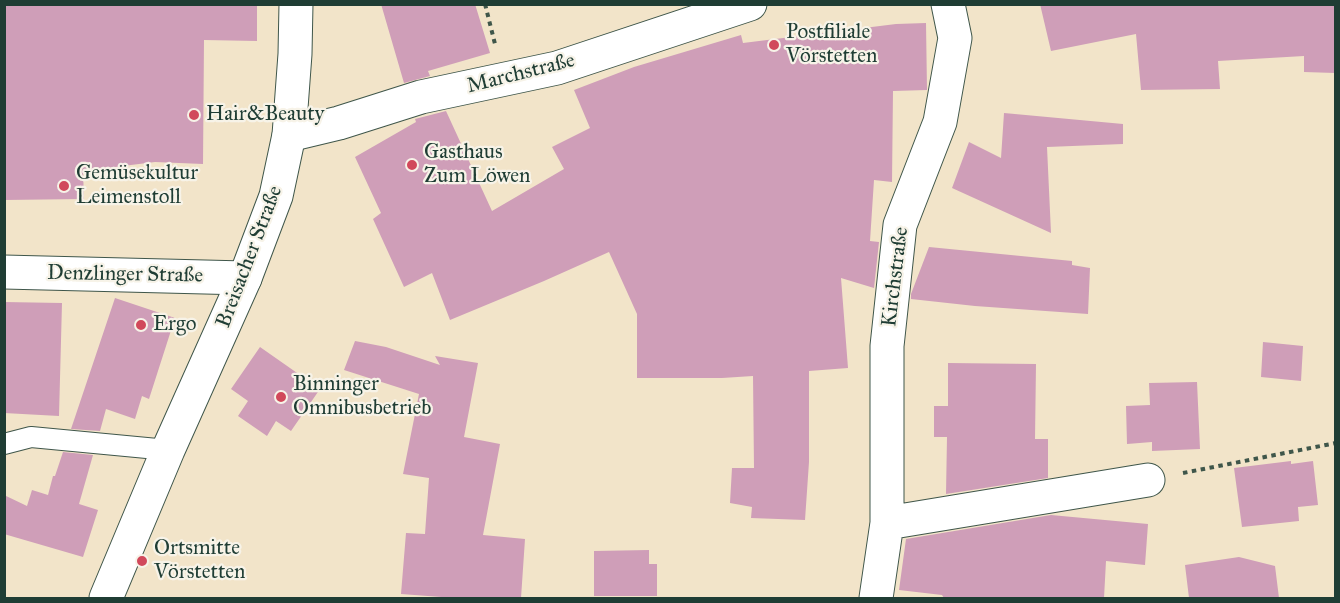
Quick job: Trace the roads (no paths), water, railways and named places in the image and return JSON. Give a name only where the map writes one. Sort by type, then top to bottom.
[{"type":"street","name":"Breisacher Straße","points":[[106,598],[168,450],[245,278],[276,196],[290,135],[296,4]]},
{"type":"street","name":"Marchstraße","points":[[290,135],[339,123],[422,97],[557,68],[750,4]]},
{"type":"street","name":"Kirchstraße","points":[[876,598],[887,523],[887,346],[900,225],[940,122],[955,38],[948,4]]},
{"type":"street","name":"Denzlinger Straße","points":[[4,272],[245,278]]},
{"type":"street","points":[[887,523],[1148,480]]},
{"type":"lane","points":[[4,444],[31,437],[168,450]]},
{"type":"place","name":"Postfiliale Vörstetten","points":[[774,45]]},
{"type":"place","name":"Hair&Beauty","points":[[194,115]]},
{"type":"place","name":"Gasthaus Zum Löwen","points":[[412,165]]},
{"type":"place","name":"Gemüsekultur Leimenstoll","points":[[64,186]]},
{"type":"place","name":"Ergo","points":[[141,325]]},
{"type":"place","name":"Binninger Omnibusbetrieb","points":[[281,397]]},
{"type":"place","name":"Ortsmitte Vörstetten","points":[[142,561]]}]
